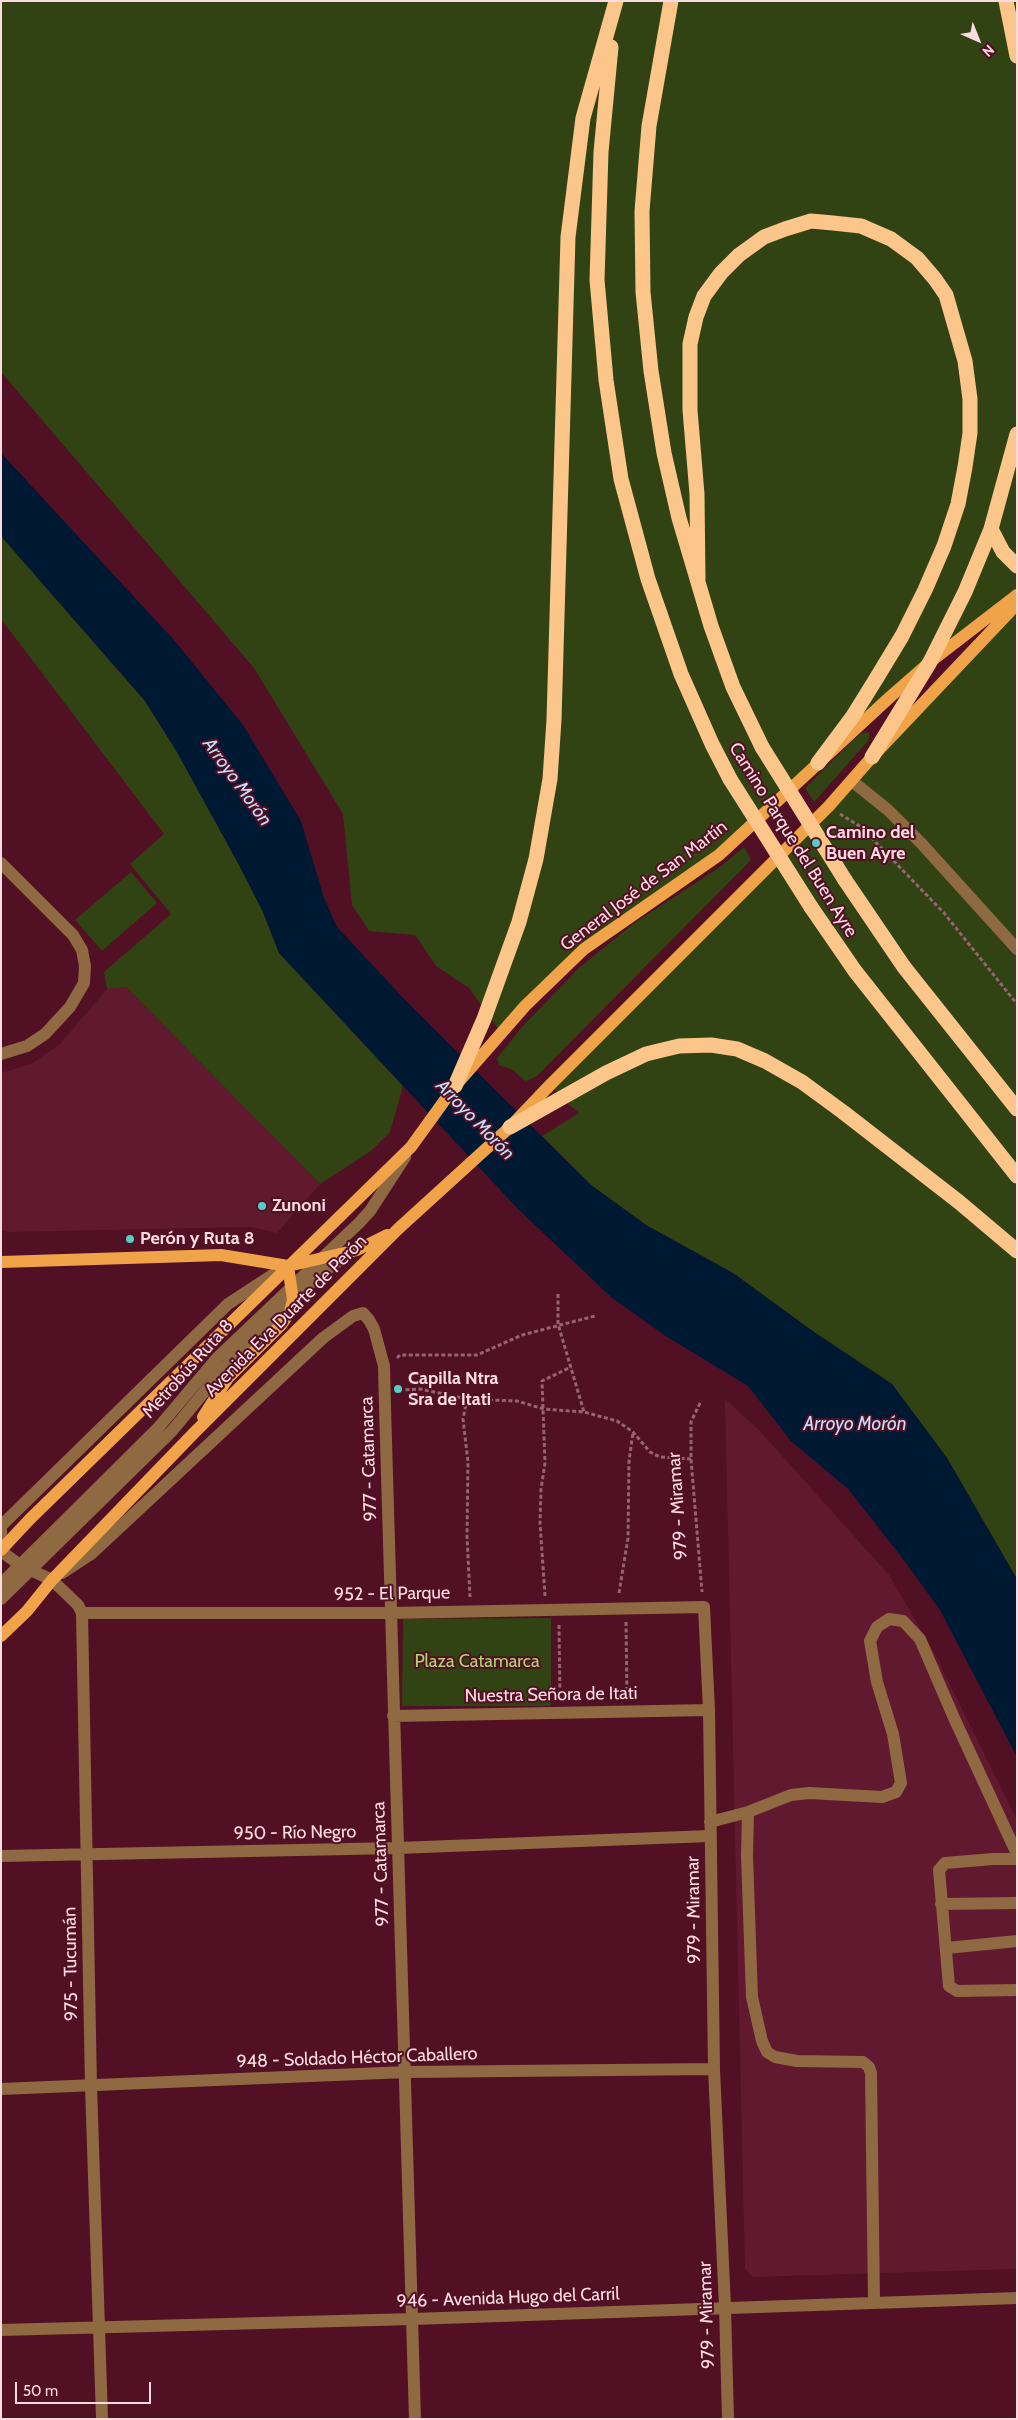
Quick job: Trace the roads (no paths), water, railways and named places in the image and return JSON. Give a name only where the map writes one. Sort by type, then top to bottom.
[{"type":"highway","name":"Camino Parque del Buen Ayre","points":[[618,1],[609,60],[600,182],[597,280],[606,380],[621,479],[648,578],[681,674],[712,744],[730,779],[811,907],[860,978],[1017,1176]]},
{"type":"highway","points":[[455,1086],[484,1019],[519,922],[536,859],[550,780],[554,720],[568,237],[583,118],[618,1]]},
{"type":"highway","name":"Camino Parque del Buen Ayre","points":[[671,1],[649,126],[642,211],[643,292],[651,371],[664,453],[679,518],[711,626],[733,687],[762,747],[845,880],[904,967],[1017,1109]]},
{"type":"highway","points":[[1006,1],[1017,56]]},
{"type":"highway","points":[[698,579],[697,494],[690,410],[690,344],[696,316],[704,296],[721,273],[739,254],[764,237],[811,221],[861,226],[891,239],[917,258],[935,279],[946,296],[965,361],[970,399],[970,433],[958,504],[944,546],[925,590],[902,636],[876,679],[853,716],[818,764]]},
{"type":"highway","points":[[872,757],[930,662],[965,592],[991,530],[1017,434]]},
{"type":"highway","points":[[991,530],[1003,552],[1017,566]]},
{"type":"highway","points":[[510,1127],[646,1054],[678,1046],[711,1045],[737,1049],[766,1061],[802,1082],[959,1202],[1017,1251]]},
{"type":"main road","name":"General José de San Martín","points":[[501,1033],[525,1006],[584,949],[718,855],[930,662],[1017,595]]},
{"type":"main road","points":[[852,782],[872,757],[1017,604]]},
{"type":"main road","name":"Avenida Eva Duarte de Perón","points":[[1,1636],[27,1611],[52,1580],[193,1434],[398,1229],[510,1127],[852,782]]},
{"type":"main road","name":"Avenida Eva Duarte de Perón","points":[[1,1550],[30,1519],[411,1147],[455,1086],[501,1033]]},
{"type":"main road","points":[[1,1262],[221,1255],[288,1266],[350,1252],[398,1229]]},
{"type":"main road","points":[[193,1434],[228,1378],[281,1325],[290,1312],[293,1300],[288,1266]]},
{"type":"street","points":[[852,782],[888,810],[921,842],[1017,949]]},
{"type":"street","points":[[1,863],[73,935],[82,950],[84,982],[70,1007],[45,1034],[27,1046],[1,1054]]},
{"type":"street","name":"Metrobús Ruta 8","points":[[1,1599],[26,1568],[158,1428],[217,1358],[370,1211],[411,1147]]},
{"type":"street","name":"Metrobús Ruta 8","points":[[191,1410],[224,1368],[316,1278],[350,1252]]},
{"type":"street","name":"Avenida Eva Duarte de Perón","points":[[2,1523],[228,1304],[288,1266]]},
{"type":"street","name":"Avenida Eva Duarte de Perón","points":[[52,1580],[91,1554],[323,1338],[353,1316],[363,1313]]},
{"type":"street","name":"977 - Catamarca","points":[[363,1313],[374,1329],[384,1366],[415,2419]]},
{"type":"street","name":"Metrobús Ruta 8","points":[[1,1584],[26,1568],[191,1410],[228,1378]]},
{"type":"street","points":[[1,1546],[2,1523]]},
{"type":"street","points":[[1,1550],[26,1568],[52,1580],[78,1606],[82,1613]]},
{"type":"street","name":"952 - El Parque","points":[[82,1613],[390,1613],[704,1607]]},
{"type":"street","name":"979 - Miramar","points":[[704,1607],[709,1710],[714,2069],[728,2419]]},
{"type":"street","name":"975 - Tucumán","points":[[82,1613],[91,2086],[102,2419]]},
{"type":"street","points":[[710,1822],[748,1812],[791,1795],[882,1797],[896,1792],[901,1783],[893,1734],[877,1682],[870,1641],[877,1628],[889,1619],[903,1621],[920,1639],[1017,1854]]},
{"type":"street","name":"Nuestra Señora de Itati","points":[[393,1716],[709,1710]]},
{"type":"street","points":[[748,1812],[746,1856],[752,1997],[754,2014],[767,2052],[775,2057],[797,2061],[863,2062],[869,2067],[871,2073],[874,2302]]},
{"type":"street","name":"950 - Río Negro","points":[[1,1856],[398,1848],[710,1836]]},
{"type":"street","points":[[1017,1859],[993,1858],[942,1865],[939,1870],[949,1986],[953,1990],[1017,1990]]},
{"type":"street","points":[[941,1904],[1017,1903]]},
{"type":"street","points":[[947,1948],[1017,1941]]},
{"type":"street","name":"948 - Soldado Héctor Caballero","points":[[1,2089],[406,2072],[714,2069]]},
{"type":"street","name":"946 - Avenida Hugo del Carril","points":[[1,2330],[413,2319],[1017,2298]]},
{"type":"water","name":"Arroyo Morón","points":[[1,453],[174,640],[243,725],[301,821],[324,898],[337,927],[407,1002],[591,1185],[646,1225],[733,1273],[814,1332],[892,1384],[947,1458],[1017,1579],[1017,1757],[940,1610],[848,1489],[791,1441],[748,1386],[664,1335],[611,1297],[518,1209],[279,953],[263,912],[239,865],[177,752],[145,701],[1,536]]},
{"type":"place","name":"Camino del Buen Ayre","points":[[816,843]]},
{"type":"place","name":"Zunoni","points":[[262,1206]]},
{"type":"place","name":"Perón y Ruta 8","points":[[130,1239]]},
{"type":"place","name":"Capilla Ntra Sra de Itati","points":[[398,1389]]},
{"type":"park label","name":"Plaza Catamarca","points":[[477,1662]]}]
